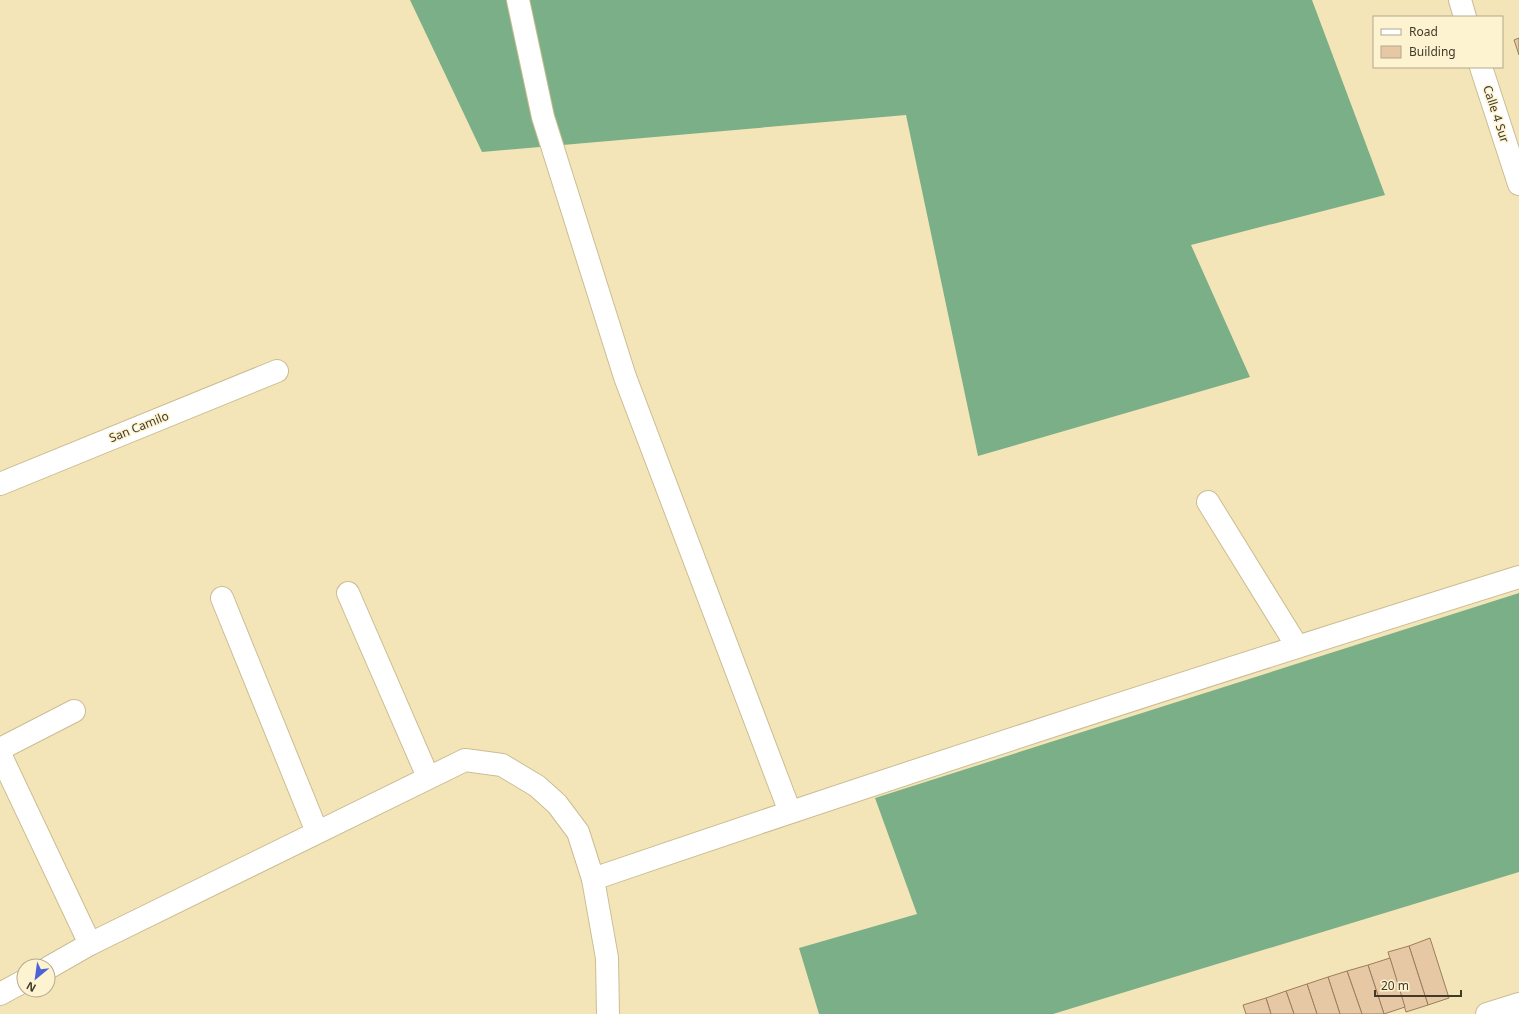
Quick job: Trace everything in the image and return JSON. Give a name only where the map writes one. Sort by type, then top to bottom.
[{"type":"street","points":[[518,0],[542,117],[625,377],[790,812]]},
{"type":"street","points":[[1460,0],[1465,16]]},
{"type":"street","name":"Calle 4 Sur","points":[[1481,68],[1519,184]]},
{"type":"street","name":"San Camilo","points":[[0,484],[277,371]]},
{"type":"street","points":[[1208,502],[1297,646]]},
{"type":"street","points":[[593,879],[790,812],[1297,646],[1519,577]]},
{"type":"street","points":[[348,593],[428,777]]},
{"type":"street","points":[[222,598],[317,832]]},
{"type":"street","points":[[0,749],[74,711]]},
{"type":"street","points":[[0,754],[90,944]]},
{"type":"street","points":[[56,963],[90,944],[428,777],[466,760],[502,765],[537,786],[557,804],[578,832],[593,879],[607,958],[608,1014]]},
{"type":"street","points":[[0,994],[16,985]]},
{"type":"street","points":[[1486,1014],[1519,1004]]},
{"type":"green space","points":[[410,0],[1312,0],[1385,195],[1191,245],[1250,377],[978,456],[906,115],[482,152]]},
{"type":"green space","points":[[1519,593],[1519,872],[1053,1014],[819,1014],[799,948],[917,914],[875,798]]},
{"type":"building","points":[[1519,38],[1519,55],[1514,40]]},
{"type":"building","points":[[1430,938],[1449,998],[1428,1005],[1409,946]]},
{"type":"building","points":[[1409,946],[1428,1005],[1406,1012],[1388,952]]},
{"type":"building","points":[[1390,958],[1405,1007],[1384,1014],[1368,965]]},
{"type":"building","points":[[1368,965],[1384,1014],[1362,1014],[1347,971]]},
{"type":"building","points":[[1347,971],[1362,1014],[1340,1014],[1328,977]]},
{"type":"building","points":[[1328,977],[1340,1014],[1317,1014],[1307,984]]},
{"type":"building","points":[[1307,984],[1317,1014],[1294,1014],[1286,991]]},
{"type":"building","points":[[1286,991],[1294,1014],[1271,1014],[1266,998]]},
{"type":"building","points":[[1266,998],[1271,1014],[1246,1014],[1243,1005]]}]
